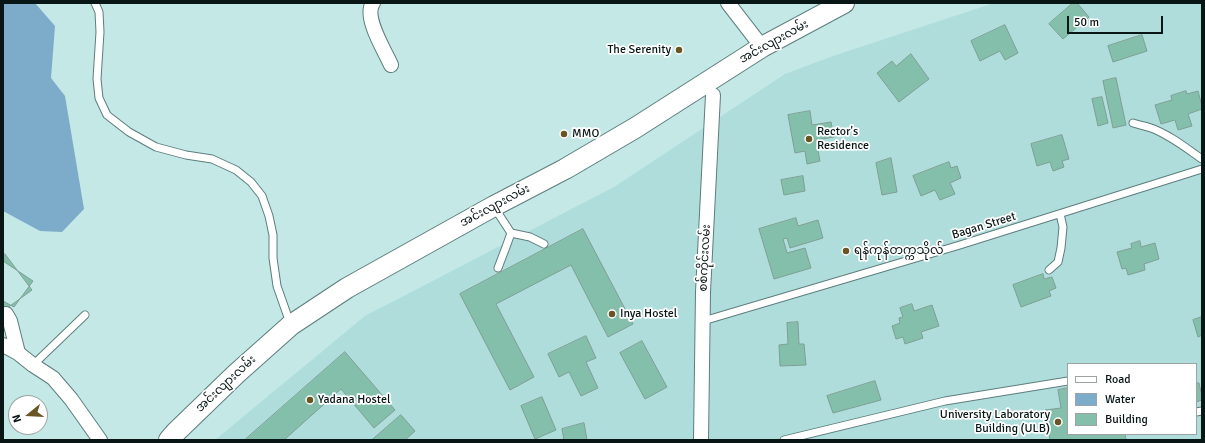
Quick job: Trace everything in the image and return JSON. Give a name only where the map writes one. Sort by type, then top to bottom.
[{"type":"main road","name":"အင်းလျားလမ်း","points":[[169,440],[236,374],[291,325],[347,288],[494,206],[572,165],[635,128],[714,86],[762,47],[844,3]]},
{"type":"street","points":[[373,3],[371,6],[370,20],[391,64]]},
{"type":"street","points":[[728,3],[762,47]]},
{"type":"street","name":"စစ်ကိုင်းလမ်း","points":[[701,440],[703,292],[714,86]]},
{"type":"street","points":[[6,314],[10,321],[18,353]]},
{"type":"street","points":[[3,345],[18,353],[53,378],[71,399],[100,440]]},
{"type":"lane","points":[[95,3],[99,12],[100,32],[97,79],[100,98],[107,115],[129,132],[156,147],[186,155],[212,159],[236,170],[251,182],[262,196],[269,216],[273,234],[273,258],[277,286],[291,325]]},
{"type":"lane","points":[[1133,123],[1152,128],[1185,147],[1202,159]]},
{"type":"lane","name":"Bagan Street","points":[[703,321],[1060,214],[1202,169]]},
{"type":"lane","points":[[494,206],[510,233],[498,268]]},
{"type":"lane","points":[[1049,270],[1058,262],[1061,248],[1063,227],[1060,214]]},
{"type":"lane","points":[[510,233],[530,237],[544,244]]},
{"type":"lane","points":[[33,365],[84,315]]},
{"type":"lane","points":[[784,440],[945,401],[1067,381]]},
{"type":"shaded area","name":"ရန်ကုန်တက္ကသိုလ်","points":[[994,3],[1202,3],[1202,440],[215,440],[365,316],[614,187],[785,74],[833,56]]},
{"type":"water","points":[[3,3],[35,3],[55,26],[51,78],[65,96],[84,209],[62,232],[40,231],[3,211]]},
{"type":"building","points":[[1073,3],[1077,3],[1089,17],[1063,39],[1049,24]]},
{"type":"building","points":[[1005,25],[1018,53],[1005,60],[1000,51],[980,61],[971,41]]},
{"type":"building","points":[[1142,35],[1147,51],[1113,62],[1108,46]]},
{"type":"building","points":[[911,54],[929,79],[899,102],[877,73],[892,61],[896,66]]},
{"type":"building","points":[[1116,78],[1126,125],[1113,128],[1103,81]]},
{"type":"building","points":[[1186,91],[1187,94],[1198,91],[1202,106],[1202,109],[1188,114],[1192,126],[1178,130],[1175,120],[1161,124],[1155,105],[1172,100],[1171,96]]},
{"type":"building","points":[[1102,97],[1108,123],[1098,126],[1092,99]]},
{"type":"building","name":"Rector's Residence","points":[[810,111],[812,125],[831,122],[834,137],[816,140],[820,161],[807,164],[805,151],[795,153],[788,115]]},
{"type":"building","points":[[1062,135],[1069,159],[1062,161],[1064,167],[1053,171],[1050,162],[1037,166],[1031,144]]},
{"type":"building","points":[[891,158],[897,192],[882,195],[876,163]]},
{"type":"building","points":[[949,162],[951,168],[957,166],[961,178],[950,183],[955,194],[940,200],[935,190],[921,196],[913,176]]},
{"type":"building","points":[[803,176],[805,191],[784,195],[781,180]]},
{"type":"building","points":[[796,218],[798,226],[818,220],[823,238],[790,248],[787,238],[783,239],[787,253],[805,248],[811,268],[774,279],[759,229]]},
{"type":"building","name":"Inya Hostel","points":[[583,229],[633,324],[608,337],[571,265],[496,304],[534,377],[510,390],[460,294]]},
{"type":"building","points":[[1140,241],[1141,247],[1155,243],[1159,259],[1144,264],[1145,270],[1128,275],[1126,268],[1122,269],[1117,252],[1132,248],[1131,244]]},
{"type":"building","points":[[5,254],[32,290],[3,311],[3,256]]},
{"type":"building","points":[[3,261],[33,281],[14,307],[3,301]]},
{"type":"building","points":[[1043,274],[1044,279],[1052,277],[1056,288],[1049,291],[1051,296],[1021,307],[1013,285]]},
{"type":"building","points":[[912,304],[914,311],[932,305],[939,326],[921,332],[923,338],[905,344],[903,337],[896,339],[892,326],[900,323],[899,318],[903,317],[900,308]]},
{"type":"building","points":[[1202,317],[1202,335],[1198,337],[1193,320]]},
{"type":"building","points":[[798,322],[799,344],[804,344],[806,365],[780,366],[779,345],[788,344],[787,323]]},
{"type":"building","points":[[586,336],[596,358],[586,362],[598,388],[581,396],[569,372],[559,377],[548,354]]},
{"type":"building","points":[[642,341],[667,387],[645,399],[620,353]]},
{"type":"building","name":"Yadana Hostel","points":[[345,352],[395,410],[374,428],[341,389],[284,440],[246,439]]},
{"type":"building","points":[[875,381],[881,400],[833,413],[827,396]]},
{"type":"building","points":[[1197,383],[1199,383],[1202,400],[1197,402]]},
{"type":"building","name":"University Laboratory Building (ULB)","points":[[1067,388],[1067,435],[1125,435],[1126,440],[1050,440],[1045,410],[1061,408],[1058,390]]},
{"type":"building","points":[[542,397],[556,430],[535,439],[521,406]]},
{"type":"building","points":[[401,415],[415,431],[405,440],[372,440]]},
{"type":"building","points":[[584,423],[587,440],[564,440],[562,429]]},
{"type":"place","name":"The Serenity","points":[[679,50]]},
{"type":"place","name":"MMO","points":[[564,134]]},
{"type":"place","name":"Rector's Residence","points":[[809,139]]},
{"type":"place","name":"ရန်ကုန်တက္ကသိုလ်","points":[[846,251]]},
{"type":"place","name":"Inya Hostel","points":[[612,314]]},
{"type":"place","name":"Yadana Hostel","points":[[310,400]]},
{"type":"place","name":"University Laboratory Building (ULB)","points":[[1058,422]]}]
